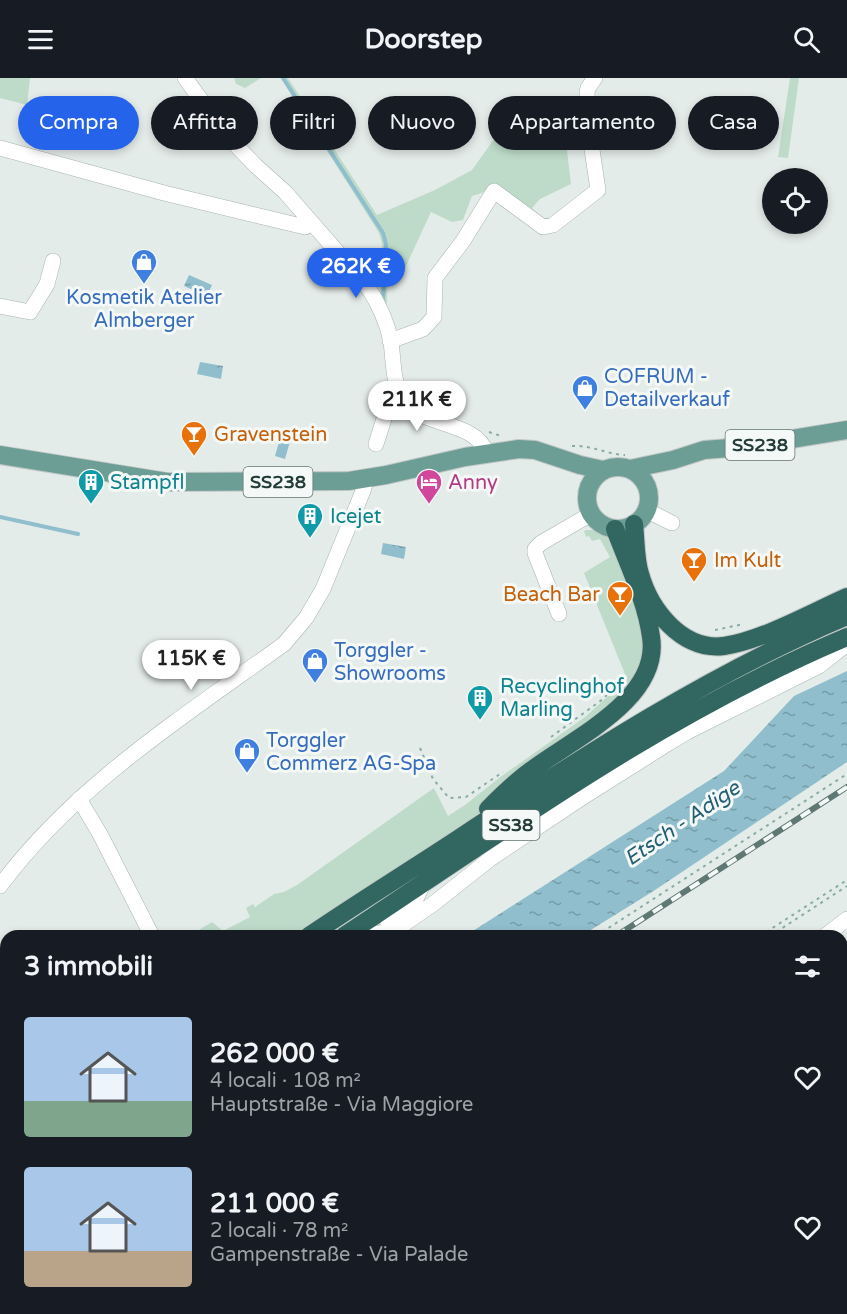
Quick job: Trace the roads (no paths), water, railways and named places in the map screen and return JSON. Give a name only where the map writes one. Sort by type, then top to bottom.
[{"type":"highway","points":[[634,524],[635,555],[646,592],[664,620],[686,638],[698,643],[723,646],[756,638],[847,597]]},
{"type":"highway","points":[[456,841],[529,772],[621,706],[638,688],[650,658],[652,638],[644,608],[615,529]]},
{"type":"highway","name":"SS38","points":[[318,930],[568,767],[675,701],[773,650],[847,616]]},
{"type":"highway","name":"SS38","points":[[353,930],[600,766],[681,718],[801,656],[847,637]]},
{"type":"main road","name":"SS238","points":[[0,455],[166,482],[334,481],[366,479],[487,453],[519,449],[535,450],[555,458],[603,470],[616,467],[630,469],[673,460],[704,450],[742,447],[847,430]]},
{"type":"main road","name":"SS238","points":[[555,458],[581,485],[591,514]]},
{"type":"main road","points":[[591,514],[597,522],[615,529],[634,524],[640,519],[647,502],[673,460]]},
{"type":"main road","points":[[630,469],[642,480],[647,502]]},
{"type":"main road","points":[[586,495],[590,485],[603,470]]},
{"type":"street","points":[[184,78],[230,138],[285,192],[367,286],[379,304],[390,341],[400,394],[420,416],[471,434],[480,440],[487,453]]},
{"type":"street","points":[[390,341],[423,328],[434,316],[435,278],[494,191],[543,227],[553,225],[598,190],[590,136],[587,93],[595,78]]},
{"type":"street","points":[[0,148],[164,193],[305,227],[311,222]]},
{"type":"street","points":[[0,306],[30,312],[47,284],[52,261]]},
{"type":"street","points":[[376,444],[396,381]]},
{"type":"street","points":[[0,886],[39,837],[116,767],[284,644],[306,618],[323,589],[366,479]]},
{"type":"street","points":[[647,502],[672,523]]},
{"type":"street","points":[[559,614],[535,549],[541,543],[591,514]]},
{"type":"street","points":[[393,930],[433,904],[490,859],[672,741],[819,666],[847,644]]},
{"type":"street","points":[[79,799],[100,834],[149,930]]},
{"type":"street","points":[[379,930],[414,903],[423,884]]},
{"type":"street","points":[[833,930],[847,919]]},
{"type":"water","points":[[189,275],[212,285],[207,296],[184,286]]},
{"type":"water","points":[[200,362],[223,366],[221,379],[197,374]]},
{"type":"water","points":[[281,435],[291,438],[285,459],[275,456]]},
{"type":"water","points":[[383,543],[406,547],[404,559],[381,554]]},
{"type":"water","name":"Etsch - Adige","points":[[847,671],[847,762],[652,892],[591,930],[474,930],[724,771],[794,696]]},
{"type":"waterway","points":[[283,78],[383,233],[386,244],[383,299]]},
{"type":"waterway","points":[[0,517],[78,534]]},
{"type":"railway","points":[[625,930],[847,787]]},
{"type":"place","name":"Kosmetik Atelier Almberger","points":[[144,285]]},
{"type":"place","name":"COFRUM - Detailverkauf","points":[[585,411]]},
{"type":"place","name":"Gravenstein","points":[[194,457]]},
{"type":"place","name":"Stampfl","points":[[91,505]]},
{"type":"place","name":"Anny","points":[[429,505]]},
{"type":"place","name":"Icejet","points":[[310,539]]},
{"type":"place","name":"Im Kult","points":[[694,583]]},
{"type":"place","name":"Beach Bar","points":[[620,617]]},
{"type":"place","name":"Torggler - Showrooms","points":[[315,684]]},
{"type":"place","name":"Recyclinghof Marling","points":[[480,721]]},
{"type":"place","name":"Torggler Commerz AG-Spa","points":[[247,774]]}]
